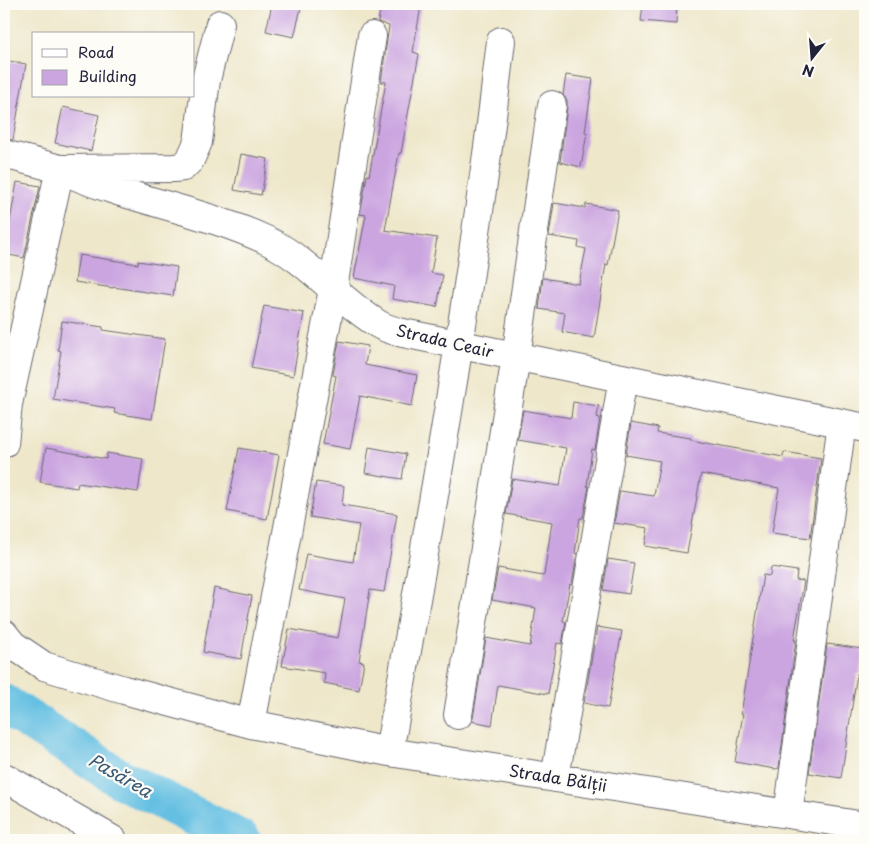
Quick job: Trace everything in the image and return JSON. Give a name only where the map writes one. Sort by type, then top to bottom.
[{"type":"street","points":[[4,154],[60,169],[183,167],[190,160],[198,142],[206,80],[220,24]]},
{"type":"street","points":[[251,724],[334,289],[372,36]]},
{"type":"street","points":[[389,752],[458,345],[486,161],[500,41]]},
{"type":"street","points":[[458,715],[516,357],[552,105]]},
{"type":"street","points":[[4,443],[8,404],[60,169]]},
{"type":"street","name":"Strada Ceair","points":[[60,169],[80,179],[238,228],[267,240],[297,259],[380,326],[404,334],[854,426]]},
{"type":"street","points":[[555,778],[623,378]]},
{"type":"street","points":[[788,814],[854,426]]},
{"type":"street","name":"Strada Bălții","points":[[4,634],[12,645],[44,666],[124,690],[251,724],[389,752],[865,826]]},
{"type":"street","points":[[4,777],[113,840]]},
{"type":"building","points":[[272,4],[302,4],[294,37],[266,31]]},
{"type":"building","points":[[381,4],[421,6],[413,52],[419,54],[385,230],[437,238],[431,273],[443,275],[437,307],[392,299],[394,286],[354,278],[366,215],[360,214],[386,82],[381,82],[389,26],[378,22]]},
{"type":"building","points":[[643,4],[677,4],[676,24],[641,21]]},
{"type":"building","points":[[4,60],[26,64],[13,140],[4,139]]},
{"type":"building","points":[[566,75],[593,79],[581,167],[560,162],[567,107],[567,100],[563,95]]},
{"type":"building","points":[[63,107],[99,115],[91,151],[55,143]]},
{"type":"building","points":[[241,154],[268,159],[261,195],[234,190]]},
{"type":"building","points":[[17,182],[40,186],[24,258],[4,254]]},
{"type":"building","points":[[554,203],[585,208],[586,204],[618,210],[608,265],[606,264],[594,338],[562,332],[565,313],[539,309],[543,278],[579,284],[586,249],[578,247],[579,241],[549,236]]},
{"type":"building","points":[[79,255],[138,264],[138,261],[177,267],[173,296],[75,282]]},
{"type":"building","points":[[264,306],[304,313],[293,376],[251,368]]},
{"type":"building","points":[[62,321],[103,327],[103,330],[165,339],[152,419],[114,413],[115,409],[53,399],[61,351],[58,350]]},
{"type":"building","points":[[339,341],[368,346],[365,365],[417,375],[412,406],[360,396],[350,449],[323,444],[336,376],[333,375]]},
{"type":"building","points":[[573,402],[599,406],[597,417],[600,418],[595,450],[592,449],[587,486],[589,487],[583,518],[580,518],[572,585],[570,584],[563,621],[566,622],[562,644],[557,643],[548,694],[498,685],[492,725],[472,721],[486,638],[530,646],[536,608],[492,600],[498,568],[544,575],[552,522],[506,514],[512,479],[560,486],[566,448],[518,440],[523,410],[571,418]]},
{"type":"building","points":[[631,423],[658,428],[657,433],[691,438],[690,440],[783,457],[784,452],[821,458],[810,538],[772,533],[779,488],[701,474],[687,553],[645,546],[648,528],[614,523],[620,491],[654,496],[660,461],[626,455]]},
{"type":"building","points":[[369,447],[406,454],[402,479],[365,473]]},
{"type":"building","points":[[46,448],[106,459],[107,453],[143,459],[138,492],[78,483],[77,488],[40,482]]},
{"type":"building","points":[[239,448],[279,455],[267,519],[227,511]]},
{"type":"building","points":[[316,482],[344,486],[342,505],[397,514],[384,592],[370,590],[359,661],[364,662],[359,690],[324,683],[325,673],[282,666],[289,629],[338,638],[345,599],[299,590],[306,554],[353,562],[359,525],[310,517]]},
{"type":"building","points":[[608,559],[634,563],[629,594],[603,590]]},
{"type":"building","points":[[771,567],[797,571],[796,580],[804,581],[794,640],[796,640],[779,768],[775,769],[735,762],[763,575],[770,576]]},
{"type":"building","points":[[214,588],[252,596],[241,659],[203,652]]},
{"type":"building","points":[[597,627],[622,631],[608,708],[584,703]]},
{"type":"building","points":[[827,644],[863,649],[860,674],[857,674],[841,778],[809,773]]},
{"type":"waterway","name":"Pasărea","points":[[4,704],[119,778],[241,840]]}]
